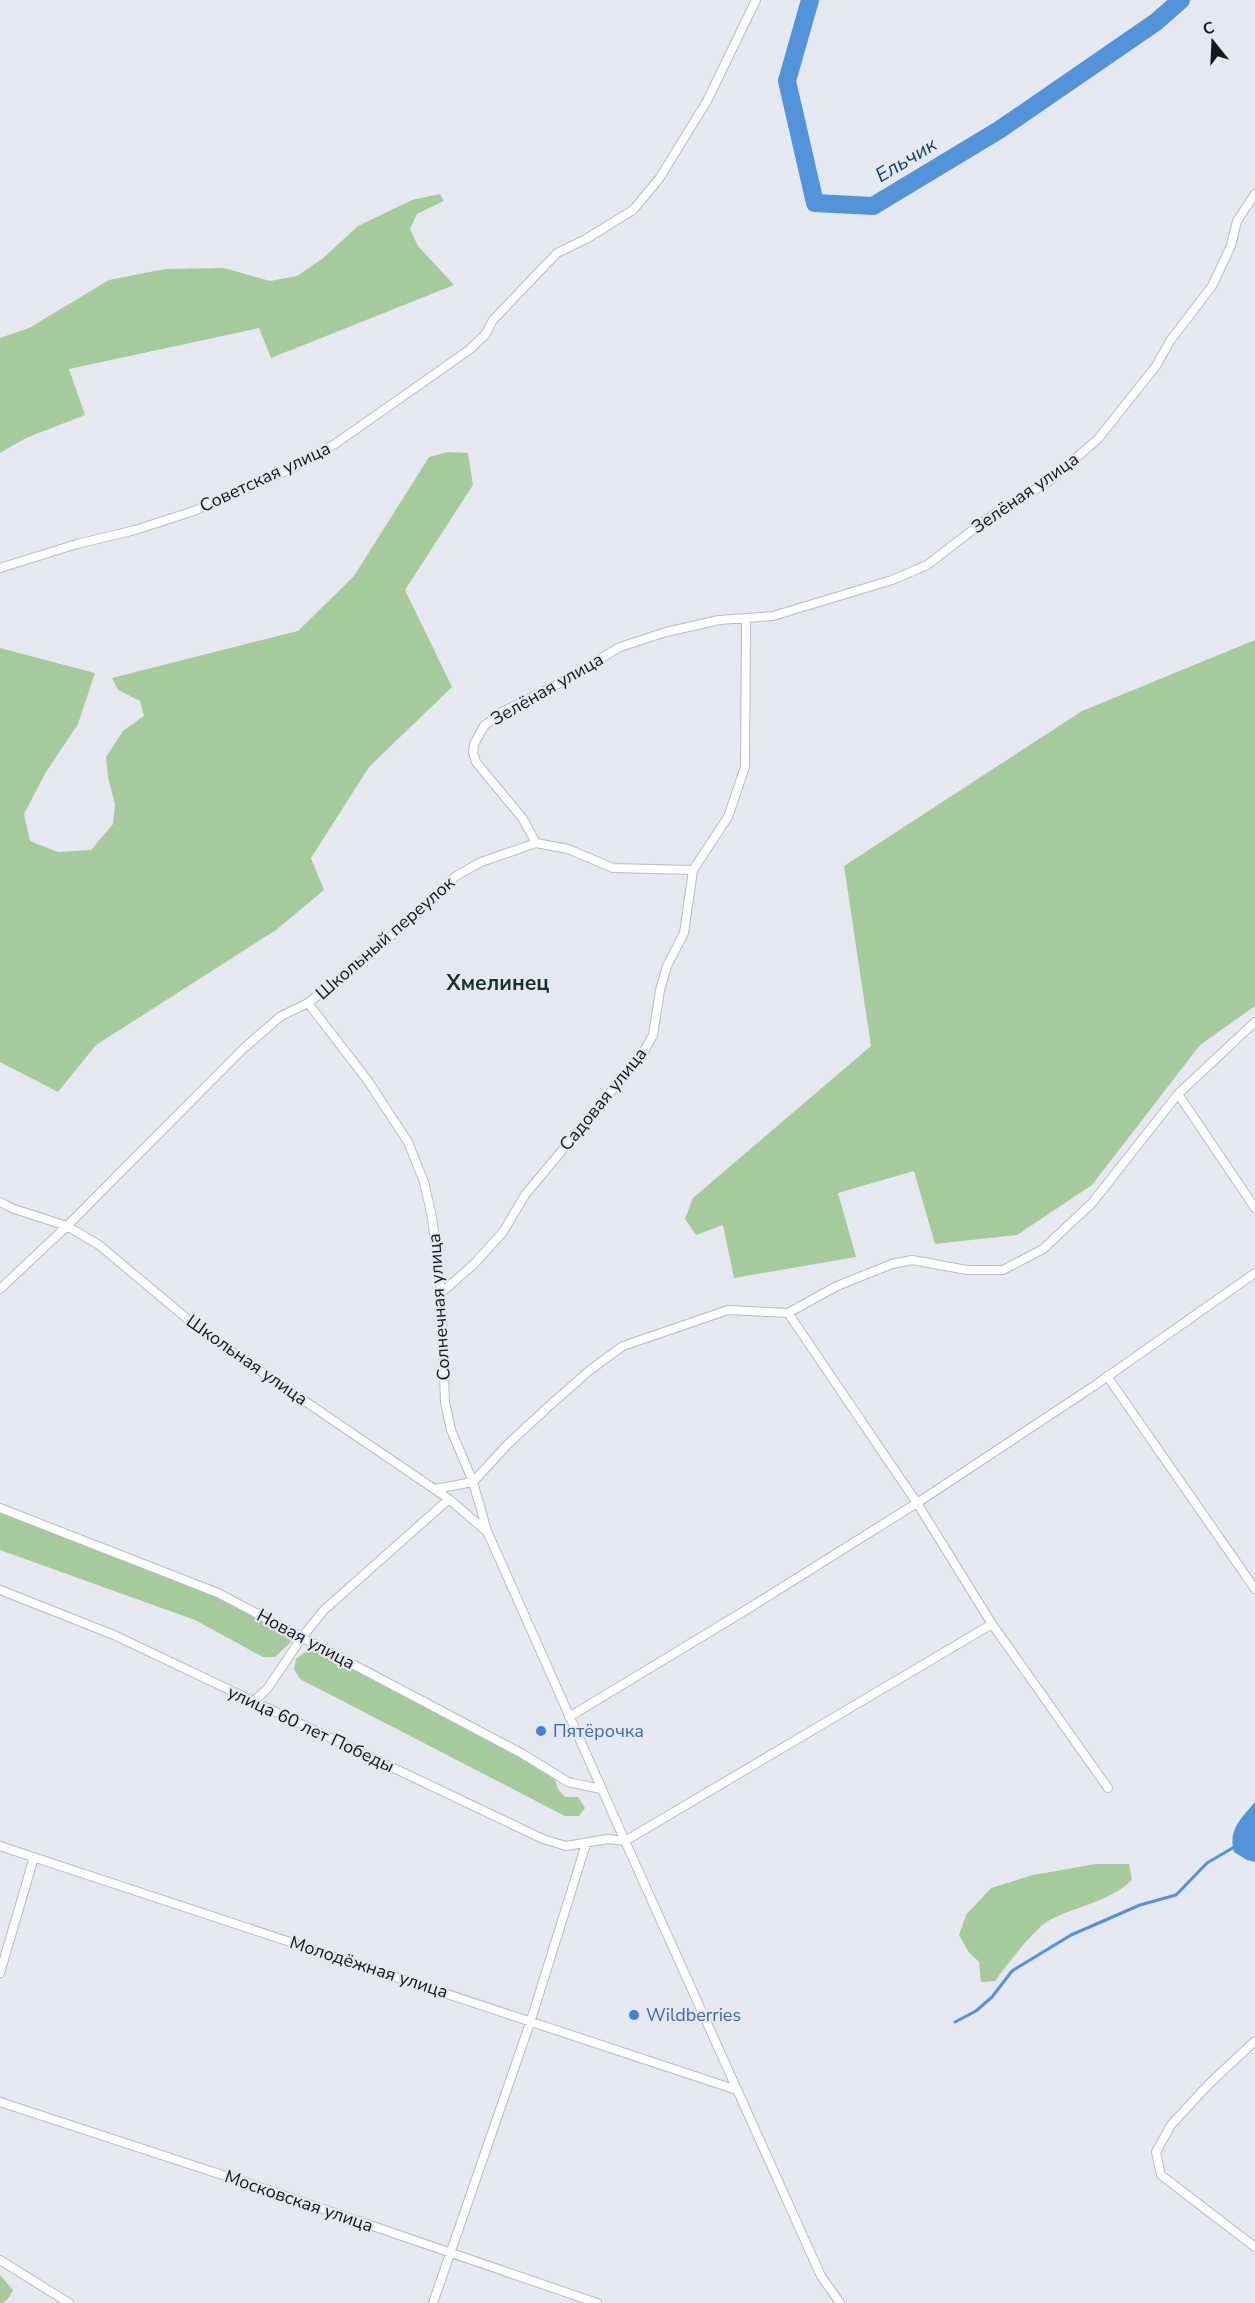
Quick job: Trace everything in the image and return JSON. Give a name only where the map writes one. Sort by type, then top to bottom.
[{"type":"street","name":"Советская улица","points":[[0,568],[194,511],[290,469],[335,444],[469,350],[485,334],[493,320],[557,253],[586,239],[633,210],[659,179],[706,101],[756,0]]},
{"type":"street","name":"Зелёная улица","points":[[536,843],[523,819],[476,762],[473,753],[474,744],[484,726],[502,712],[558,684],[620,647],[666,632],[719,620],[772,616],[855,592],[927,565],[991,516],[1049,481],[1098,439],[1156,366],[1176,333],[1212,286],[1231,246],[1237,221],[1255,194]]},
{"type":"street","points":[[693,870],[728,817],[745,767],[746,619]]},
{"type":"street","name":"Школьный переулок","points":[[0,1289],[68,1226],[244,1048],[280,1016],[308,1004],[415,916],[456,876],[481,862],[536,843],[568,849],[613,868],[693,870]]},
{"type":"street","name":"Садовая улица","points":[[441,1293],[474,1264],[502,1232],[532,1186],[644,1053],[653,1035],[660,990],[667,966],[684,933],[693,870]]},
{"type":"street","name":"Солнечная улица","points":[[308,1004],[368,1080],[408,1142],[424,1182],[432,1217],[441,1293],[445,1402],[451,1430],[473,1482],[487,1532],[821,2276],[840,2303]]},
{"type":"street","points":[[435,1489],[473,1482],[509,1443],[548,1407],[590,1370],[623,1346],[728,1310],[788,1313],[837,1286],[892,1264],[912,1260],[967,1270],[1003,1270],[1043,1249],[1092,1203],[1178,1094],[1255,1022]]},
{"type":"street","points":[[1178,1094],[1255,1208]]},
{"type":"street","name":"Школьная улица","points":[[0,1202],[14,1209],[68,1226],[99,1245],[203,1332],[435,1489],[487,1532]]},
{"type":"street","points":[[569,1717],[747,1610],[917,1503],[1107,1376],[1255,1273]]},
{"type":"street","points":[[788,1313],[917,1503],[992,1624],[1108,1788]]},
{"type":"street","points":[[1107,1376],[1255,1589]]},
{"type":"street","points":[[254,1701],[267,1689],[303,1636],[324,1610],[449,1499]]},
{"type":"street","name":"Новая улица","points":[[0,1508],[218,1593],[520,1753],[568,1782],[601,1789]]},
{"type":"street","name":"улица 60 лет Победы","points":[[0,1590],[114,1635],[543,1839],[566,1846],[608,1839],[625,1841]]},
{"type":"street","points":[[625,1841],[992,1624]]},
{"type":"street","points":[[433,2303],[531,2020],[586,1844]]},
{"type":"street","name":"Молодёжная улица","points":[[0,1846],[737,2090]]},
{"type":"street","points":[[0,1973],[34,1857]]},
{"type":"street","points":[[1255,2041],[1209,2084],[1171,2125],[1156,2152],[1161,2175],[1255,2247]]},
{"type":"street","name":"Московская улица","points":[[0,2102],[597,2303]]},
{"type":"street","points":[[0,2260],[69,2303]]},
{"type":"green space","points":[[440,194],[444,201],[417,214],[410,229],[418,246],[454,285],[271,358],[259,328],[69,369],[85,415],[26,438],[0,453],[0,338],[29,328],[109,280],[165,269],[224,268],[270,281],[297,276],[322,259],[358,226],[412,200]]},
{"type":"green space","points":[[448,452],[468,453],[473,485],[405,590],[452,687],[369,767],[311,858],[324,890],[276,930],[96,1045],[58,1092],[0,1062],[0,648],[95,673],[78,724],[46,772],[24,814],[30,841],[58,852],[91,850],[113,824],[115,804],[106,757],[123,731],[144,716],[140,701],[118,690],[112,678],[298,631],[354,576],[429,457]]},
{"type":"green space","points":[[1255,640],[1255,1006],[1200,1045],[1092,1185],[1017,1235],[935,1244],[914,1171],[838,1193],[856,1257],[734,1278],[723,1225],[696,1235],[685,1219],[693,1198],[871,1046],[844,866],[1082,711]]},
{"type":"green space","points":[[0,1511],[214,1594],[292,1635],[290,1643],[275,1657],[263,1657],[195,1620],[0,1550]]},
{"type":"green space","points":[[312,1647],[553,1775],[558,1789],[565,1797],[578,1797],[585,1808],[579,1816],[565,1816],[300,1679],[294,1669],[296,1659]]},
{"type":"green space","points":[[1096,1864],[1129,1864],[1132,1880],[1103,1899],[1042,1925],[995,1981],[981,1982],[979,1962],[968,1951],[959,1935],[966,1915],[991,1888],[1033,1875]]},
{"type":"green space","points":[[0,2275],[13,2290],[2,2303],[0,2303]]},
{"type":"water","points":[[1255,1802],[1255,1862],[1234,1852],[1233,1837],[1237,1825]]},
{"type":"waterway","name":"Ельчик","points":[[810,0],[787,81],[815,203],[873,206],[999,130],[1156,22],[1181,0]]},
{"type":"waterway","points":[[955,2022],[976,2011],[992,1997],[1012,1971],[1071,1935],[1140,1905],[1176,1895],[1207,1863],[1236,1846]]},
{"type":"place","name":"Пятёрочка","points":[[541,1731]]},
{"type":"place","name":"Wildberries","points":[[634,2015]]},
{"type":"district","name":"Хмелинец","points":[[498,983]]}]
